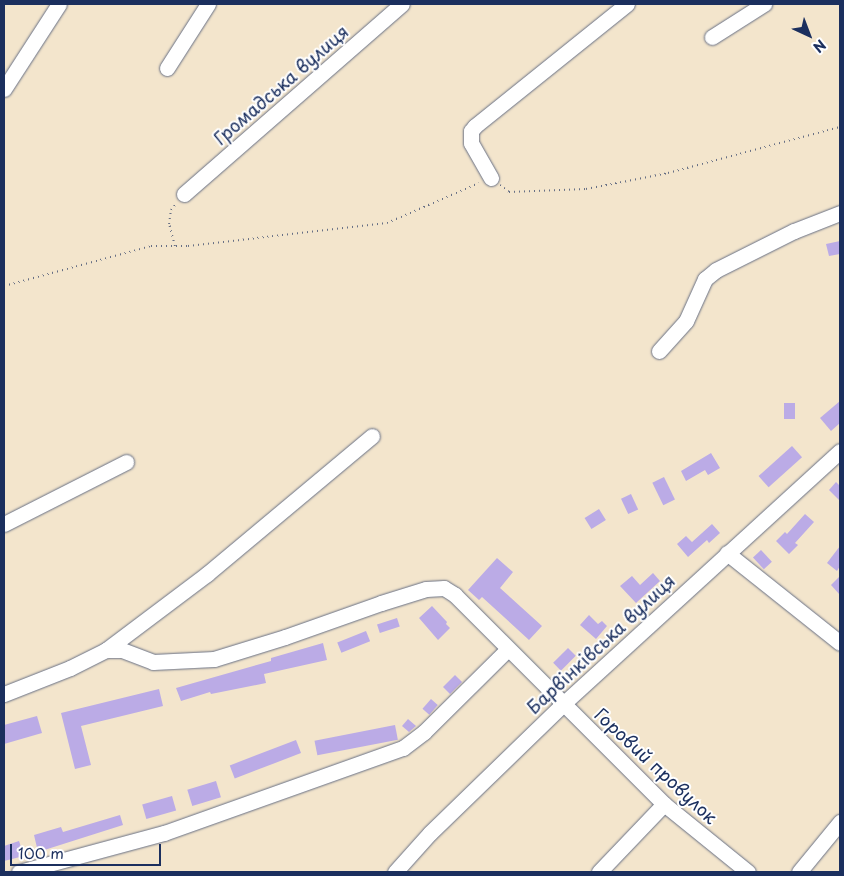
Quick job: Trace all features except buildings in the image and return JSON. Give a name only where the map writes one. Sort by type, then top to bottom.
[{"type":"street","points":[[4,89],[59,4]]},
{"type":"street","points":[[167,68],[208,4]]},
{"type":"street","name":"Громадська вулиця","points":[[184,194],[402,4]]},
{"type":"street","points":[[491,178],[472,143],[471,131],[627,4]]},
{"type":"street","points":[[712,37],[764,4]]},
{"type":"street","points":[[659,351],[686,321],[705,279],[716,270],[794,231],[840,213]]},
{"type":"street","points":[[4,694],[70,668],[106,650],[208,574],[372,436]]},
{"type":"street","name":"Барвінківська вулиця","points":[[395,872],[430,833],[563,704],[840,450]]},
{"type":"street","points":[[4,524],[126,462]]},
{"type":"street","points":[[727,553],[840,643]]},
{"type":"street","name":"Горовий провулок","points":[[106,650],[122,650],[153,662],[214,659],[426,589],[444,588],[455,595],[664,804],[748,872]]},
{"type":"street","points":[[19,872],[164,833],[403,748],[424,732],[508,649]]},
{"type":"street","points":[[599,872],[664,804]]},
{"type":"street","points":[[799,872],[840,822]]},
{"type":"path","points":[[4,286],[151,246],[175,246],[387,223],[491,178],[509,192],[586,189],[668,173],[840,127]]},
{"type":"path","points":[[175,246],[169,224],[171,210],[184,194]]}]
